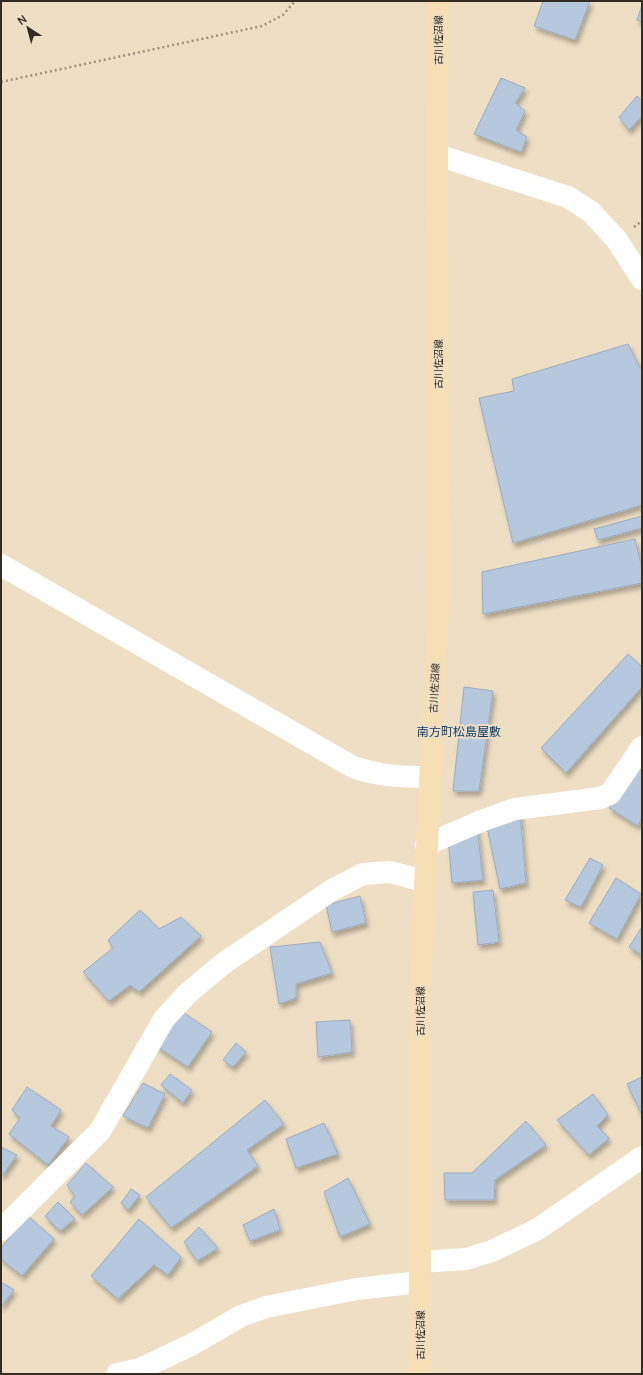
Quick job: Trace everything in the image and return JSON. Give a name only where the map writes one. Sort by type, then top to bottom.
[{"type":"main road","name":"古川佐沼線","points":[[420,1374],[420,991],[424,881],[439,595],[437,155],[438,1]]},
{"type":"street","points":[[437,155],[568,197],[591,212],[612,234],[642,279]]},
{"type":"street","points":[[1,565],[353,767],[375,774],[399,777],[429,777]]},
{"type":"street","points":[[426,845],[481,821],[515,809],[600,798],[610,794],[642,747]]},
{"type":"street","points":[[1,1230],[100,1131],[164,1020],[188,993],[224,963],[332,890],[363,874],[390,872],[424,881]]},
{"type":"street","points":[[117,1374],[152,1363],[191,1345],[241,1316],[266,1307],[357,1289],[492,1251],[538,1229],[641,1161]]},
{"type":"path","points":[[1,82],[262,26],[283,15],[295,1]]},
{"type":"building","points":[[543,1],[590,1],[575,40],[534,26]]},
{"type":"building","points":[[642,5],[642,22],[637,20]]},
{"type":"building","points":[[501,78],[525,88],[515,103],[525,111],[516,130],[527,137],[521,152],[474,134]]},
{"type":"building","points":[[637,96],[642,101],[642,116],[629,130],[619,117]]},
{"type":"building","points":[[628,344],[640,368],[642,368],[642,505],[513,543],[479,398],[514,391],[512,379]]},
{"type":"building","points":[[642,516],[642,528],[598,540],[594,529]]},
{"type":"building","points":[[635,539],[642,568],[642,583],[483,614],[482,572]]},
{"type":"building","points":[[628,654],[642,667],[642,687],[566,773],[541,748]]},
{"type":"building","points":[[464,687],[493,691],[479,791],[453,791]]},
{"type":"building","points":[[636,768],[642,771],[642,817],[638,826],[609,808]]},
{"type":"building","points":[[520,812],[526,883],[500,889],[486,822]]},
{"type":"building","points":[[477,827],[483,880],[452,883],[448,838]]},
{"type":"building","points":[[590,858],[603,865],[581,907],[565,900]]},
{"type":"building","points":[[616,878],[641,894],[617,939],[589,923]]},
{"type":"building","points":[[493,890],[499,942],[478,945],[473,892]]},
{"type":"building","points":[[360,896],[366,923],[332,932],[326,905]]},
{"type":"building","points":[[140,910],[159,929],[181,917],[201,936],[139,992],[130,985],[109,1001],[83,972],[113,948],[108,940]]},
{"type":"building","points":[[642,927],[642,955],[629,947]]},
{"type":"building","points":[[320,942],[332,973],[296,984],[296,998],[279,1004],[270,947]]},
{"type":"building","points":[[181,1011],[212,1032],[188,1067],[156,1046]]},
{"type":"building","points":[[350,1020],[352,1052],[318,1057],[316,1022]]},
{"type":"building","points":[[236,1043],[246,1052],[233,1067],[223,1060]]},
{"type":"building","points":[[170,1074],[192,1090],[183,1103],[161,1085]]},
{"type":"building","points":[[642,1077],[642,1113],[641,1113],[627,1084]]},
{"type":"building","points":[[143,1083],[165,1094],[148,1128],[123,1116]]},
{"type":"building","points":[[27,1087],[61,1110],[51,1126],[69,1137],[48,1165],[9,1134],[20,1118],[12,1110]]},
{"type":"building","points":[[593,1094],[608,1115],[597,1126],[609,1138],[589,1155],[557,1120]]},
{"type":"building","points":[[265,1100],[284,1124],[247,1150],[258,1166],[171,1228],[146,1197]]},
{"type":"building","points":[[526,1121],[546,1145],[495,1180],[494,1200],[445,1200],[444,1173],[472,1173]]},
{"type":"building","points":[[324,1123],[338,1154],[296,1168],[286,1139]]},
{"type":"building","points":[[1,1147],[17,1155],[1,1177]]},
{"type":"building","points":[[86,1163],[113,1187],[82,1215],[70,1202],[75,1196],[67,1185]]},
{"type":"building","points":[[348,1178],[370,1224],[340,1237],[324,1192]]},
{"type":"building","points":[[131,1189],[140,1195],[128,1210],[121,1203]]},
{"type":"building","points":[[58,1202],[75,1219],[60,1231],[45,1216]]},
{"type":"building","points":[[274,1209],[280,1230],[250,1241],[243,1225]]},
{"type":"building","points":[[27,1215],[54,1239],[22,1276],[1,1259],[1,1248]]},
{"type":"building","points":[[139,1219],[181,1257],[168,1275],[154,1265],[118,1299],[91,1276]]},
{"type":"building","points":[[199,1227],[218,1248],[197,1261],[184,1242]]},
{"type":"building","points":[[1,1282],[14,1290],[1,1307]]},
{"type":"district","name":"南方町松島屋敷","points":[[459,731]]}]
